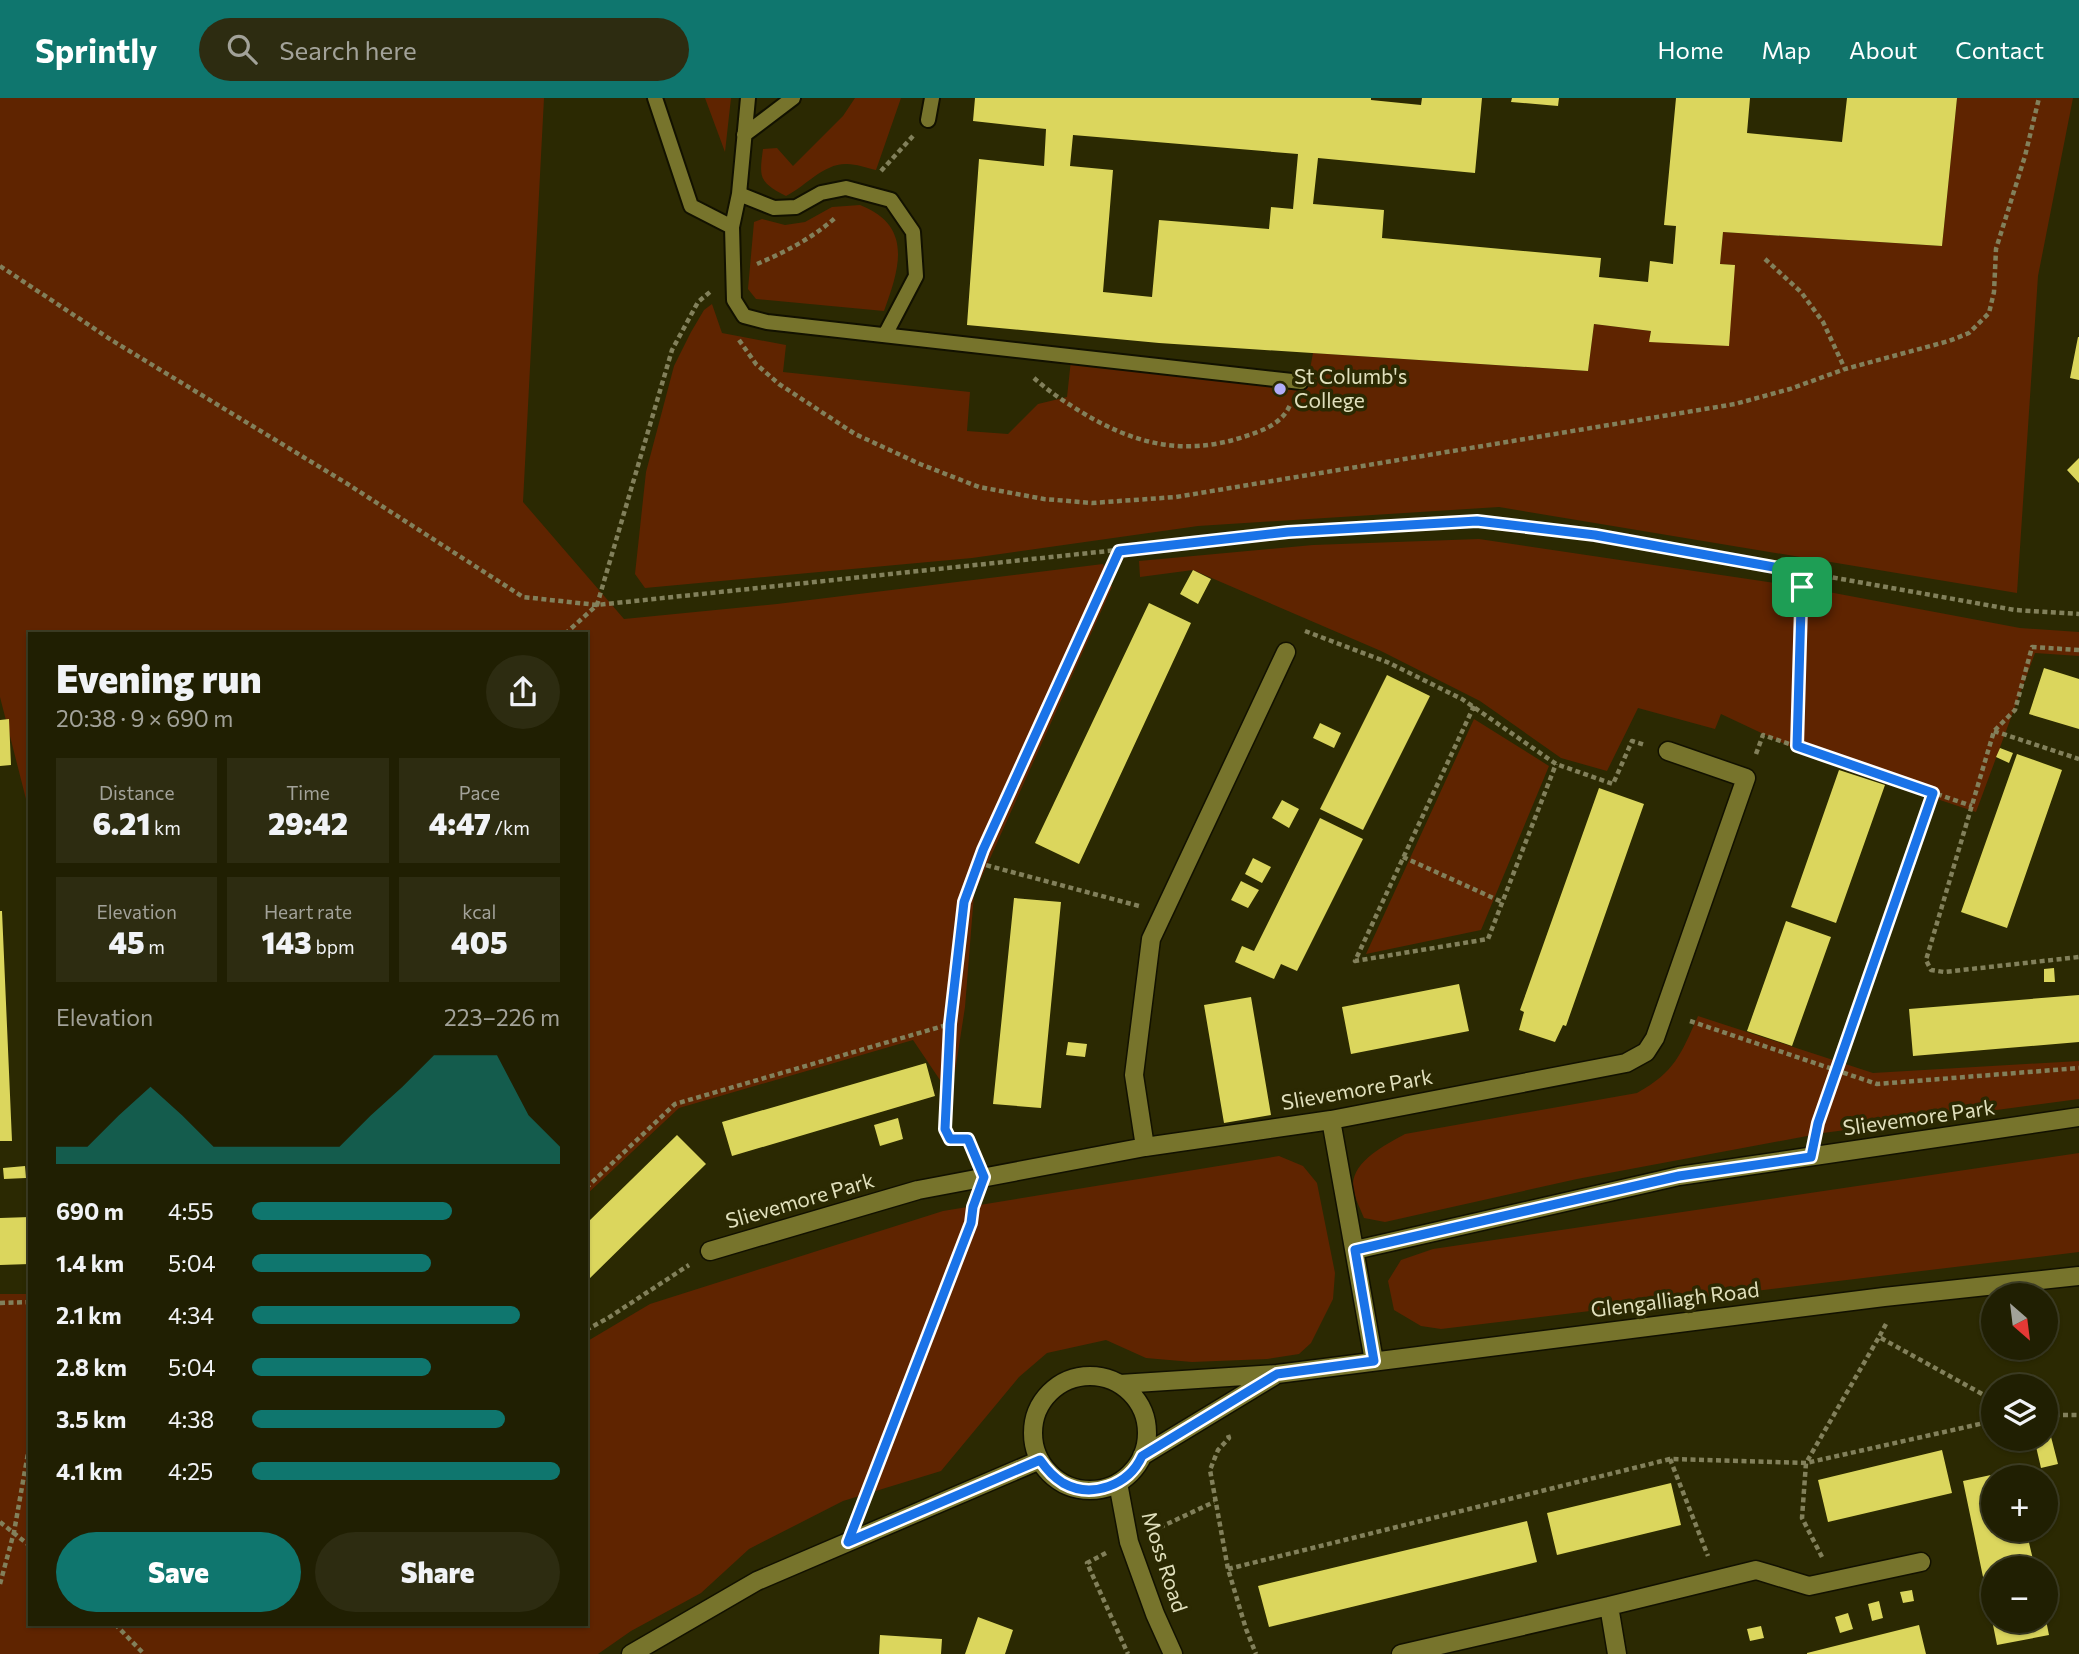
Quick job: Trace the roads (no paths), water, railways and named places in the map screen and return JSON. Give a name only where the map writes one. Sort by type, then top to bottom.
[{"type":"street","points":[[1145,1147],[1134,1075],[1151,939],[1286,652]]},
{"type":"street","name":"Slievemore Park","points":[[710,1251],[918,1190],[1145,1147],[1331,1120],[1626,1063],[1646,1052],[1666,1013],[1746,778],[1668,751]]},
{"type":"street","name":"Slievemore Park","points":[[1355,1250],[1679,1176],[2079,1117]]},
{"type":"street","points":[[1331,1120],[1374,1361]]},
{"type":"street","name":"Glengalliagh Road","points":[[1120,1384],[1277,1374],[1870,1298],[2079,1276]]},
{"type":"street","name":"Glengalliagh Road","points":[[1142,1456],[1277,1374]]},
{"type":"street","points":[[1102,1376],[1120,1384],[1134,1395],[1144,1412],[1148,1430],[1142,1456],[1130,1474],[1118,1483],[1101,1489],[1083,1490],[1066,1485],[1051,1475],[1040,1460],[1033,1443],[1033,1424],[1039,1406],[1050,1391],[1066,1380],[1102,1376]]},
{"type":"street","points":[[631,1654],[757,1581],[1040,1460]]},
{"type":"street","name":"Moss Road","points":[[1118,1483],[1129,1542],[1173,1654]]},
{"type":"street","points":[[1401,1654],[1756,1570],[1809,1586],[1920,1562]]},
{"type":"street","points":[[1609,1606],[1617,1654]]},
{"type":"lane","points":[[655,98],[691,206],[733,227]]},
{"type":"lane","points":[[748,98],[739,194],[733,227],[734,300],[744,316],[767,322],[1301,382]]},
{"type":"lane","points":[[744,135],[793,98]]},
{"type":"lane","points":[[928,120],[932,98]]},
{"type":"lane","points":[[739,194],[774,208],[796,207],[821,193],[846,188],[891,200],[914,232],[916,276],[885,335]]},
{"type":"place","name":"St Columb's College","points":[[1280,389]]}]
